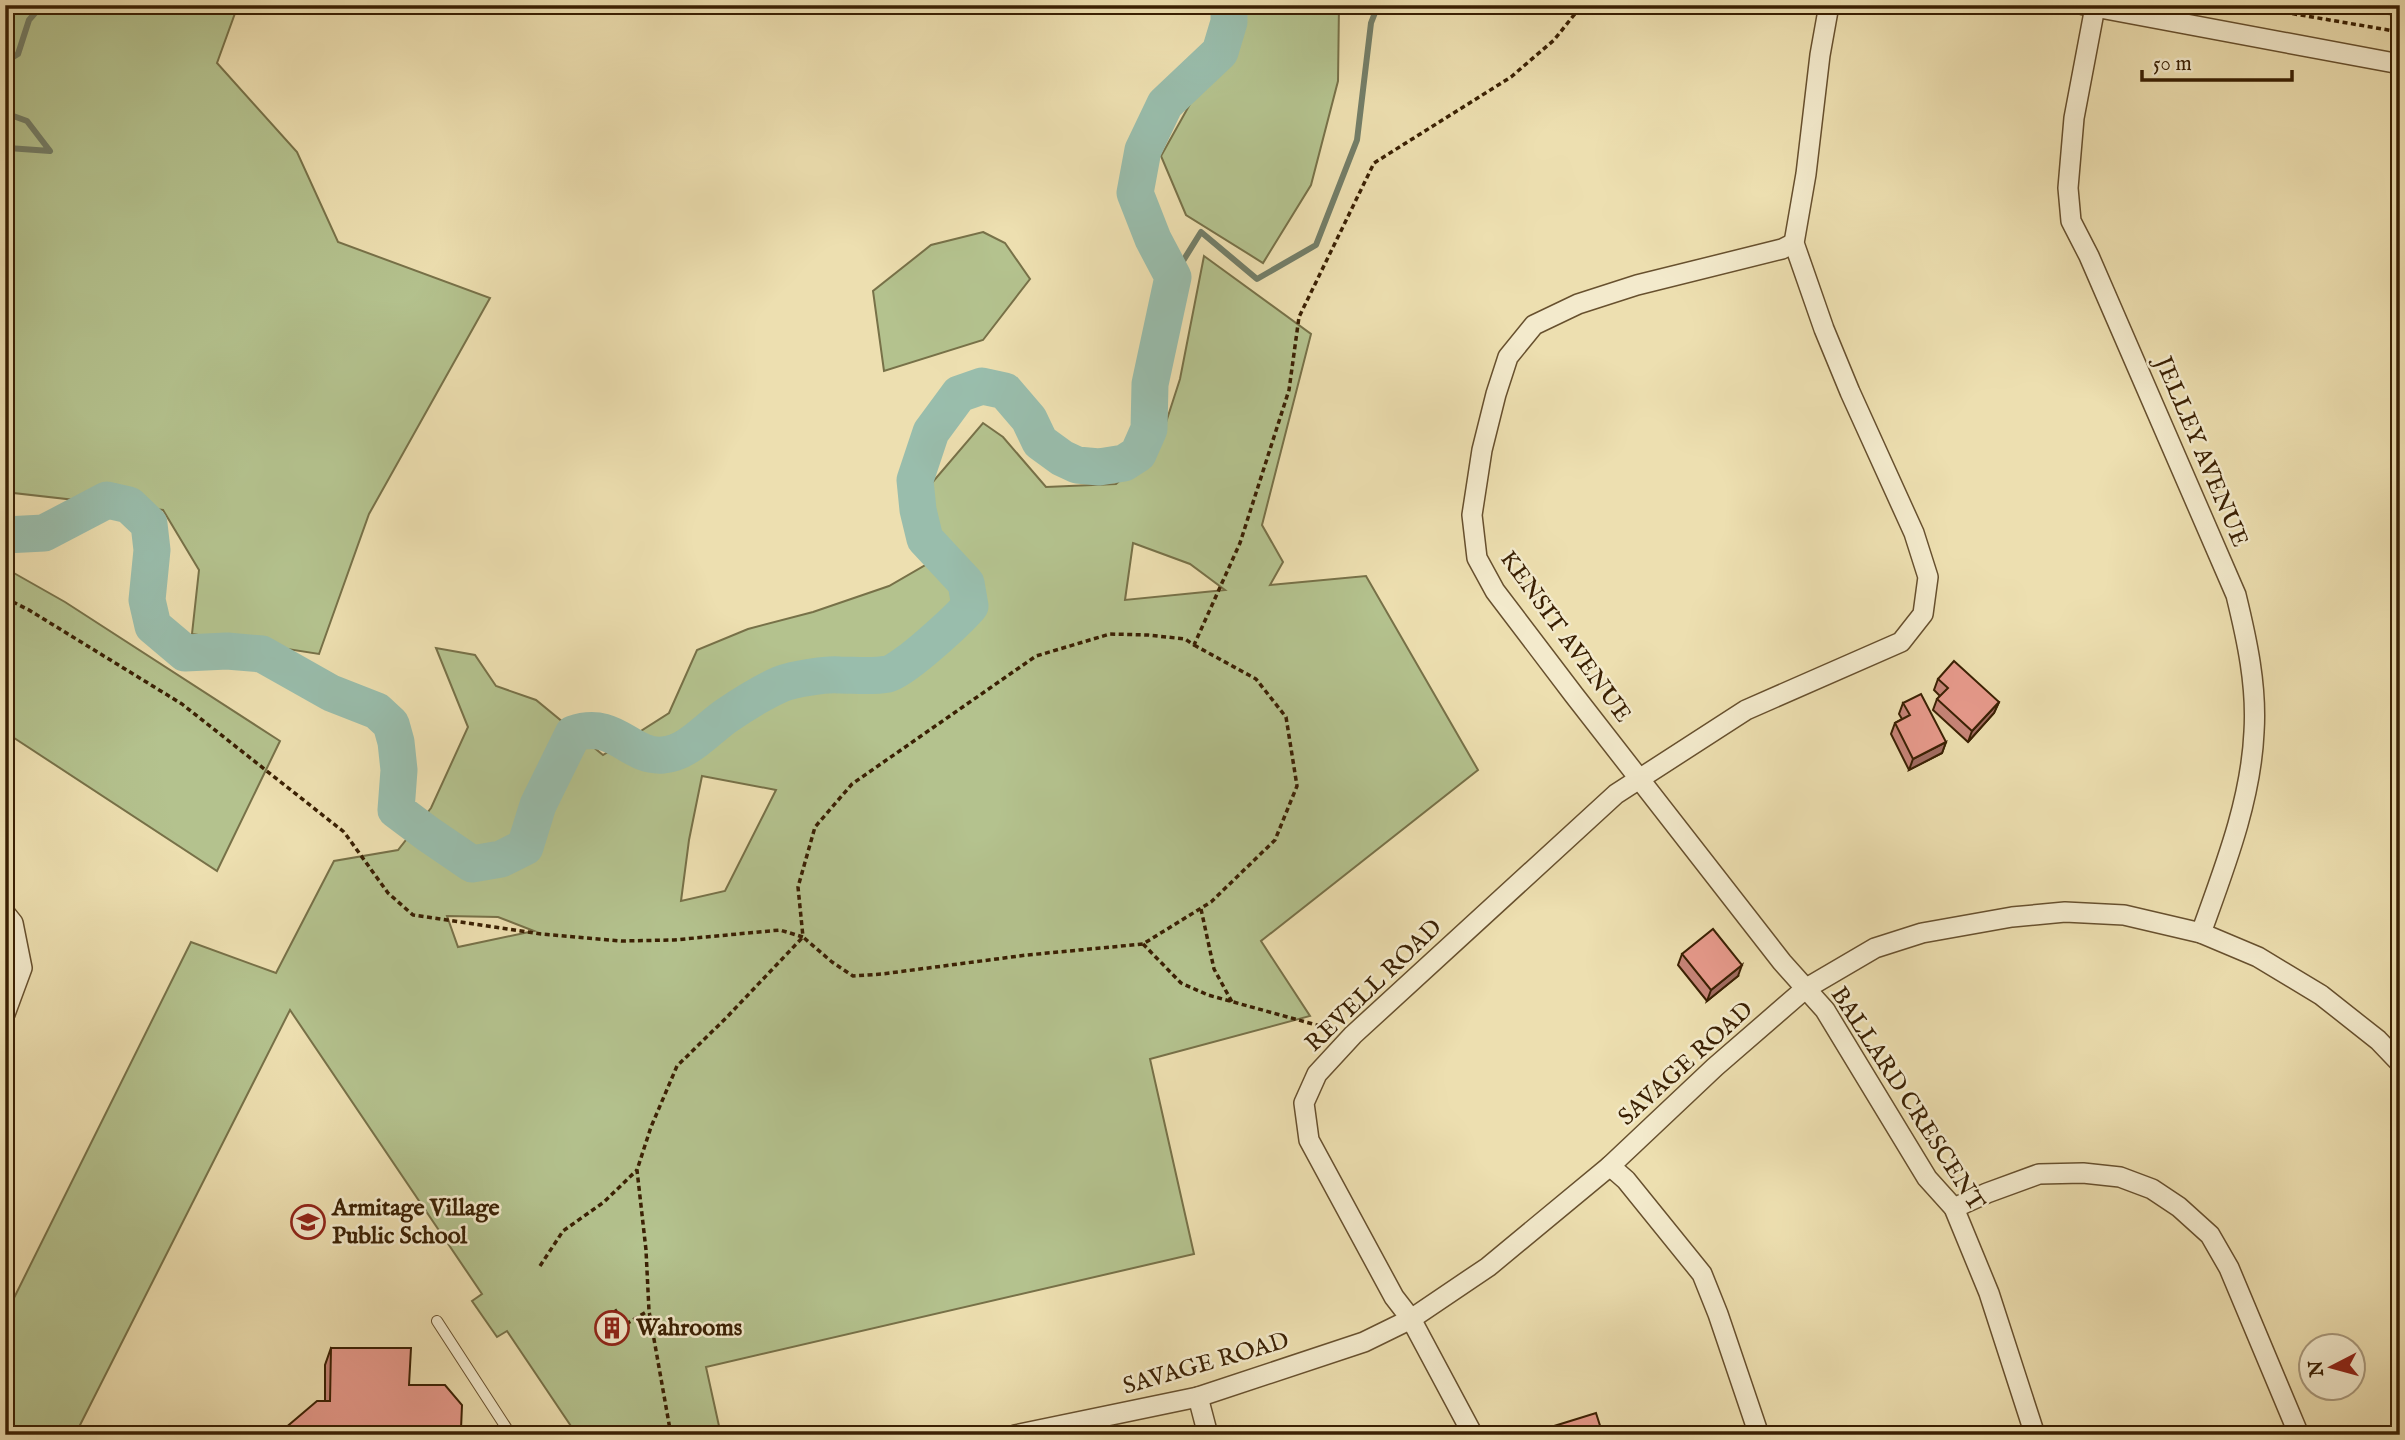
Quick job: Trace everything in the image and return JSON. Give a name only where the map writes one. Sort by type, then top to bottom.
[{"type":"street","points":[[1641,779],[1746,710],[1901,642],[1923,614],[1928,577],[1914,533],[1824,329],[1794,243],[1829,5]]},
{"type":"street","points":[[2089,6],[2400,64]]},
{"type":"street","name":"JELLEY AVENUE","points":[[2089,6],[2068,188],[2071,221],[2089,256],[2236,595],[2246,636],[2253,684],[2254,733],[2247,785],[2219,887],[2202,933]]},
{"type":"street","name":"KENSIT AVENUE","points":[[1794,243],[1782,249],[1637,285],[1578,304],[1534,325],[1508,357],[1482,450],[1472,515],[1477,558],[1494,591],[1805,989]]},
{"type":"street","name":"REVELL ROAD","points":[[1474,1435],[1411,1320],[1394,1297],[1309,1140],[1304,1103],[1317,1074],[1353,1035],[1616,794],[1641,779]]},
{"type":"street","name":"SAVAGE ROAD","points":[[1015,1435],[1198,1397],[1364,1342],[1411,1320],[1488,1267],[1610,1166],[1715,1067],[1805,989],[1875,948],[1922,933],[2012,917],[2065,912],[2124,915],[2202,933],[2258,957],[2321,995],[2378,1040],[2400,1063]]},
{"type":"street","points":[[5,913],[13,923],[22,968],[5,1014]]},
{"type":"street","name":"BALLARD CRESCENT","points":[[1805,989],[1825,1010],[1927,1178],[1954,1208],[1989,1293],[2035,1435]]},
{"type":"street","points":[[1610,1166],[1626,1180],[1702,1274],[1759,1435]]},
{"type":"street","points":[[1954,1208],[2039,1174],[2083,1173],[2120,1177],[2152,1189],[2179,1207],[2210,1236],[2229,1268],[2299,1435]]},
{"type":"street","points":[[1198,1397],[1208,1435]]},
{"type":"lane","points":[[437,1321],[511,1435]]},
{"type":"path","points":[[1195,645],[1240,543],[1289,390],[1299,317],[1374,163],[1511,77],[1554,40],[1579,5]]},
{"type":"path","points":[[2242,5],[2400,32]]},
{"type":"path","points":[[5,598],[29,610],[181,704],[344,832],[388,893],[413,915],[541,934],[621,941],[674,940],[780,930],[803,937],[853,976],[1143,944],[1211,902],[1275,840],[1297,786],[1286,718],[1256,678],[1185,639],[1110,634],[1037,656],[852,784],[814,827],[798,887],[803,937],[677,1066],[651,1127],[637,1170],[646,1250],[649,1311],[671,1435]]},
{"type":"path","points":[[1201,909],[1214,970],[1232,1002]]},
{"type":"path","points":[[1143,944],[1181,983],[1208,995],[1353,1035]]},
{"type":"path","points":[[540,1266],[563,1231],[604,1202],[637,1170]]},
{"type":"path","points":[[626,1324],[649,1311]]},
{"type":"green space","points":[[5,5],[238,5],[217,63],[297,152],[338,242],[490,298],[369,514],[319,654],[192,634],[199,570],[163,510],[5,492]]},
{"type":"green space","points":[[1234,5],[1339,5],[1338,81],[1311,185],[1263,263],[1186,215],[1161,156],[1214,61]]},
{"type":"green space","points":[[2335,5],[2400,5],[2400,16]]},
{"type":"green space","points":[[983,232],[1005,243],[1030,279],[983,340],[884,371],[873,291],[931,245]]},
{"type":"green space","points":[[1204,256],[1311,334],[1262,525],[1283,562],[1270,585],[1366,576],[1478,770],[1261,941],[1310,1016],[1150,1059],[1194,1254],[706,1367],[721,1435],[577,1435],[507,1331],[497,1337],[472,1301],[482,1294],[290,1010],[75,1435],[5,1435],[5,1316],[191,942],[276,973],[334,861],[398,850],[431,808],[468,727],[436,648],[475,655],[496,686],[536,700],[603,755],[669,713],[697,650],[748,629],[813,612],[889,586],[946,553],[925,491],[983,423],[1003,437],[1046,487],[1116,484],[1159,444],[1180,379]],"holes":[[[1133,543],[1190,564],[1225,590],[1125,600]],[[702,776],[776,790],[725,891],[681,901],[689,840]],[[447,916],[498,917],[534,931],[458,947]]]},
{"type":"green space","points":[[2400,379],[2400,554],[2393,500],[2397,382]]},
{"type":"green space","points":[[5,568],[65,602],[280,741],[217,871],[5,732]]},
{"type":"building","points":[[1954,661],[1999,702],[1972,731],[1937,699],[1948,688],[1938,679]]},
{"type":"building","points":[[1921,694],[1946,742],[1913,759],[1895,723],[1910,715],[1903,703]]},
{"type":"building","points":[[1713,929],[1742,965],[1711,990],[1682,954]]},
{"type":"building","points":[[616,1310],[626,1325],[611,1335],[601,1320]]},
{"type":"building","points":[[331,1348],[411,1348],[409,1385],[445,1385],[462,1405],[461,1429],[454,1435],[277,1435],[317,1401],[330,1401]]},
{"type":"building","points":[[1596,1413],[1603,1435],[1554,1435],[1551,1427]]},
{"type":"waterway","points":[[5,62],[18,54],[29,20],[42,5]]},
{"type":"waterway","points":[[5,535],[44,533],[107,500],[129,505],[149,524],[152,550],[147,600],[153,626],[185,653],[227,651],[262,654],[331,693],[377,711],[391,724],[396,742],[399,770],[396,810],[472,864],[501,859],[525,847],[538,805],[573,734],[600,731],[641,751],[663,755],[672,753],[689,745],[739,707],[781,684],[818,676],[876,675],[895,671],[964,613],[970,606],[966,583],[925,539],[915,480],[931,432],[959,394],[982,386],[1005,391],[1029,419],[1040,442],[1077,465],[1099,467],[1124,463],[1138,454],[1149,429],[1150,384],[1173,277],[1153,239],[1135,193],[1143,150],[1165,104],[1220,52],[1229,22],[1229,5]]},
{"type":"waterway","points":[[1173,277],[1201,232],[1257,279],[1316,245],[1357,140],[1371,23],[1378,5]]},
{"type":"waterway","points":[[5,113],[27,121],[50,151],[8,148],[5,151]]},
{"type":"place","name":"Armitage Village Public School","points":[[308,1222]]},
{"type":"place","name":"Wahrooms","points":[[612,1328]]}]
